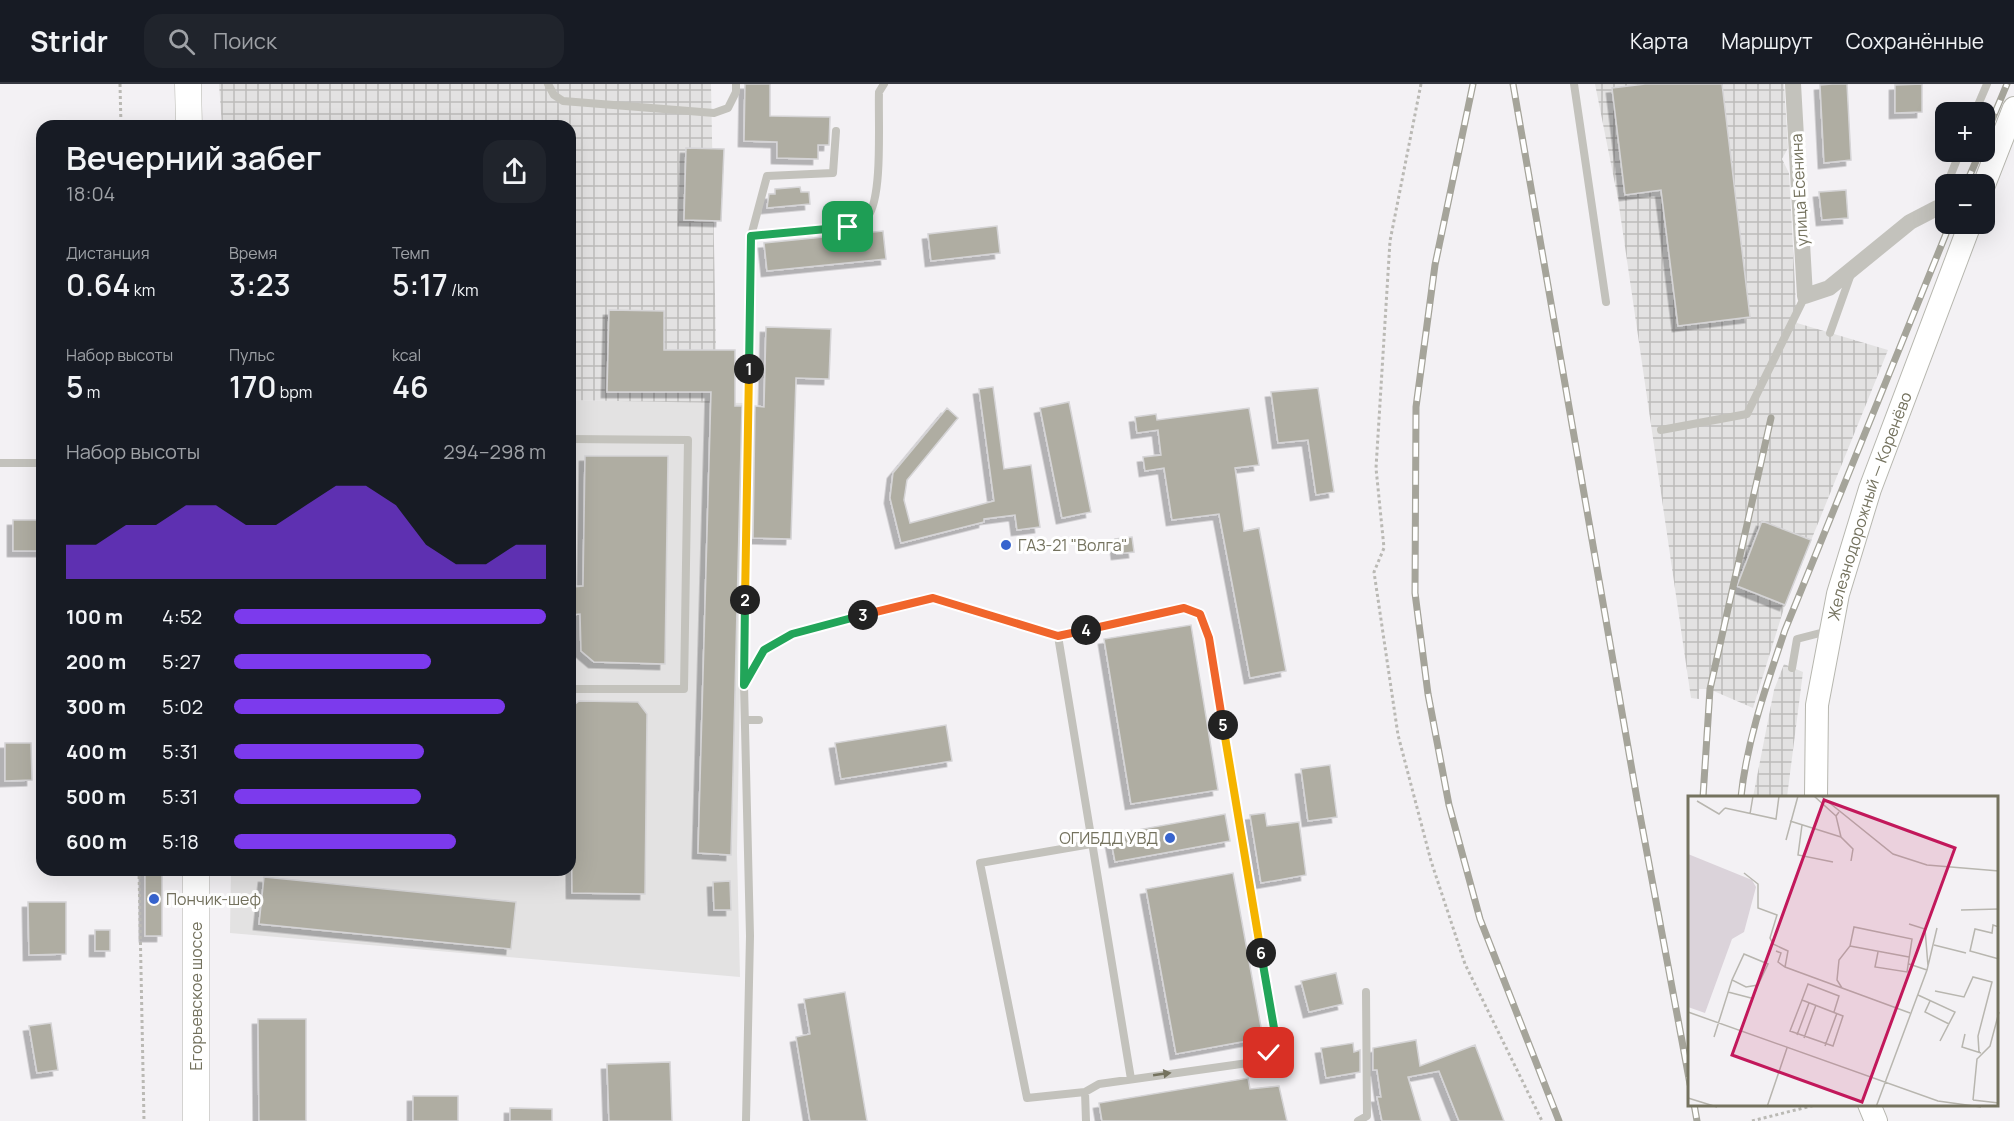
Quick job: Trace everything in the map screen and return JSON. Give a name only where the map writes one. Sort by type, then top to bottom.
[{"type":"main road","points":[[188,84],[189,120]]},
{"type":"main road","points":[[1988,174],[2014,108]]},
{"type":"main road","name":"Железнодорожный — Коренёво","points":[[1816,796],[1817,705],[1838,594],[1870,489],[1966,234]]},
{"type":"main road","name":"Егорьевское шоссе","points":[[196,876],[196,1121]]},
{"type":"main road","points":[[1870,1106],[1876,1121]]},
{"type":"street","name":"улица Есенина","points":[[1793,84],[1805,297]]},
{"type":"street","points":[[1805,297],[1829,288],[1910,222],[1935,212]]},
{"type":"lane","points":[[548,84],[554,94],[563,101],[714,113],[728,108],[736,92],[736,84]]},
{"type":"lane","points":[[751,236],[848,227],[867,217],[876,198],[879,92],[884,84]]},
{"type":"lane","points":[[1574,84],[1606,302]]},
{"type":"lane","points":[[1979,102],[1987,84]]},
{"type":"lane","points":[[746,1121],[750,936],[744,685],[751,236],[767,176],[833,173],[836,131]]},
{"type":"lane","points":[[1830,333],[1853,268]]},
{"type":"lane","points":[[1661,430],[1747,414],[1805,297]]},
{"type":"lane","points":[[576,439],[688,441],[684,689],[576,689]]},
{"type":"lane","points":[[0,463],[36,463]]},
{"type":"lane","points":[[744,685],[764,650],[792,634],[933,598],[1058,636],[1184,608],[1200,614],[1209,638],[1274,1028],[1269,1053],[1248,1063],[1099,1084],[1085,1092],[1027,1098],[980,863],[1092,844]]},
{"type":"lane","points":[[1792,668],[1797,639],[1831,630]]},
{"type":"lane","points":[[1058,636],[1131,1079]]},
{"type":"lane","points":[[745,720],[759,720]]},
{"type":"lane","points":[[1358,1121],[1366,1116],[1366,992]]},
{"type":"lane","points":[[1085,1092],[1086,1121]]},
{"type":"path","points":[[120,84],[121,120]]},
{"type":"path","points":[[1421,84],[1390,241],[1384,377],[1376,468],[1384,548],[1374,572],[1398,735],[1431,861],[1466,964],[1542,1121]]},
{"type":"path","points":[[139,876],[144,1121]]},
{"type":"path","points":[[1752,1121],[1811,1106]]},
{"type":"shaded area","points":[[219,84],[711,84],[717,403],[576,400],[576,120],[222,120]]},
{"type":"shaded area","points":[[1595,84],[1784,84],[1788,148],[1782,159],[1789,173],[1797,323],[1888,350],[1785,605],[1753,708],[1709,689],[1699,689],[1699,699],[1691,698],[1618,199]]},
{"type":"shaded area","points":[[576,400],[745,403],[737,853],[740,977],[230,933],[231,876],[576,876]]},
{"type":"shaded area","points":[[1784,664],[1803,672],[1787,796],[1753,796],[1774,690]]},
{"type":"building","points":[[745,84],[770,84],[770,116],[830,117],[829,145],[818,145],[818,159],[777,158],[777,142],[744,141]]},
{"type":"building","points":[[1645,84],[1722,84],[1750,317],[1678,326],[1661,190],[1625,195],[1612,88]]},
{"type":"building","points":[[1847,84],[1851,160],[1824,163],[1820,85]]},
{"type":"building","points":[[1922,84],[1922,112],[1895,113],[1895,85]]},
{"type":"building","points":[[686,148],[724,149],[721,221],[684,220]]},
{"type":"building","points":[[800,187],[801,192],[809,192],[810,204],[767,208],[769,194],[775,194],[775,189]]},
{"type":"building","points":[[1846,190],[1848,218],[1822,220],[1819,192]]},
{"type":"building","points":[[997,226],[1000,253],[931,261],[928,234]]},
{"type":"building","points":[[883,231],[886,259],[767,271],[764,243]]},
{"type":"building","points":[[609,310],[664,311],[664,350],[735,350],[735,406],[742,406],[731,855],[698,853],[711,392],[607,392]]},
{"type":"building","points":[[766,327],[831,329],[829,379],[796,378],[791,539],[753,538],[755,406],[764,407]]},
{"type":"building","points":[[993,387],[1004,469],[1031,465],[1040,527],[1017,530],[1015,515],[984,519],[984,522],[901,543],[890,498],[893,473],[947,408],[958,418],[907,480],[904,500],[910,523],[994,501],[979,389]]},
{"type":"building","points":[[1318,388],[1334,492],[1316,495],[1308,440],[1278,443],[1271,392]]},
{"type":"building","points":[[1069,402],[1091,512],[1062,518],[1040,408]]},
{"type":"building","points":[[1249,408],[1259,465],[1235,468],[1244,531],[1259,528],[1286,671],[1250,678],[1219,514],[1172,520],[1164,468],[1145,471],[1143,457],[1161,455],[1158,430],[1137,433],[1135,417],[1156,414],[1157,420]]},
{"type":"building","points":[[585,456],[668,456],[665,664],[594,662],[581,651],[580,614],[576,614],[576,587],[583,586]]},
{"type":"building","points":[[13,520],[36,520],[36,551],[13,551]]},
{"type":"building","points":[[1762,521],[1811,540],[1785,605],[1737,586]]},
{"type":"building","points":[[1132,537],[1134,552],[1117,554],[1115,539]]},
{"type":"building","points":[[1191,625],[1218,790],[1131,804],[1104,639]]},
{"type":"building","points":[[579,701],[638,702],[647,714],[645,894],[572,893],[572,876],[576,876],[576,703]]},
{"type":"building","points":[[946,725],[952,761],[841,779],[835,743]]},
{"type":"building","points":[[5,743],[31,743],[32,780],[5,781]]},
{"type":"building","points":[[1330,765],[1337,817],[1308,821],[1301,769]]},
{"type":"building","points":[[1265,813],[1267,826],[1299,822],[1306,875],[1261,883],[1250,815]]},
{"type":"building","name":"ОГИБДД УВД","points":[[1225,814],[1230,841],[1115,862],[1110,835]]},
{"type":"building","points":[[1233,873],[1263,1038],[1176,1054],[1146,889]]},
{"type":"building","points":[[145,876],[162,876],[162,936],[145,936]]},
{"type":"building","points":[[264,877],[516,902],[511,949],[259,924]]},
{"type":"building","points":[[730,881],[731,910],[714,910],[713,882]]},
{"type":"building","points":[[28,902],[66,902],[66,954],[29,955]]},
{"type":"building","points":[[95,930],[110,930],[110,951],[95,951]]},
{"type":"building","points":[[1336,973],[1343,1004],[1309,1012],[1301,981]]},
{"type":"building","points":[[845,992],[867,1121],[810,1121],[796,1037],[810,1034],[804,999]]},
{"type":"building","points":[[258,1019],[306,1019],[306,1121],[259,1121]]},
{"type":"building","points":[[51,1023],[58,1070],[37,1073],[29,1026]]},
{"type":"building","points":[[1416,1040],[1420,1066],[1475,1045],[1504,1121],[1459,1121],[1439,1071],[1408,1077],[1421,1121],[1382,1121],[1377,1097],[1381,1097],[1377,1070],[1373,1070],[1373,1048]]},
{"type":"building","points":[[1353,1043],[1354,1052],[1360,1050],[1360,1072],[1326,1078],[1321,1048]]},
{"type":"building","points":[[670,1062],[672,1121],[609,1121],[607,1064]]},
{"type":"building","points":[[1248,1078],[1250,1089],[1279,1086],[1287,1121],[1102,1121],[1099,1103]]},
{"type":"building","points":[[413,1096],[458,1096],[458,1121],[413,1121]]},
{"type":"building","points":[[510,1108],[552,1109],[552,1121],[510,1121]]},
{"type":"railway","points":[[1473,84],[1435,265],[1416,407],[1415,593],[1428,694],[1449,805],[1480,919],[1559,1121]]},
{"type":"railway","points":[[1513,84],[1637,799],[1688,1073]]},
{"type":"railway","points":[[1995,113],[2007,84]]},
{"type":"railway","points":[[1970,174],[1976,162]]},
{"type":"railway","points":[[1741,796],[1753,733],[1785,630],[1946,234]]},
{"type":"railway","points":[[1703,796],[1710,689],[1771,418]]},
{"type":"railway","points":[[1694,1106],[1697,1121]]},
{"type":"place","name":"ГАЗ-21 \"Волга\"","points":[[1006,545]]},
{"type":"place","name":"ОГИБДД УВД","points":[[1170,838]]},
{"type":"place","name":"Пончик-шеф","points":[[154,899]]},
{"type":"route","points":[[848,227],[751,236],[744,685],[764,650],[792,634],[933,598],[1058,636],[1184,608],[1200,614],[1209,638],[1274,1028],[1269,1053]]}]
